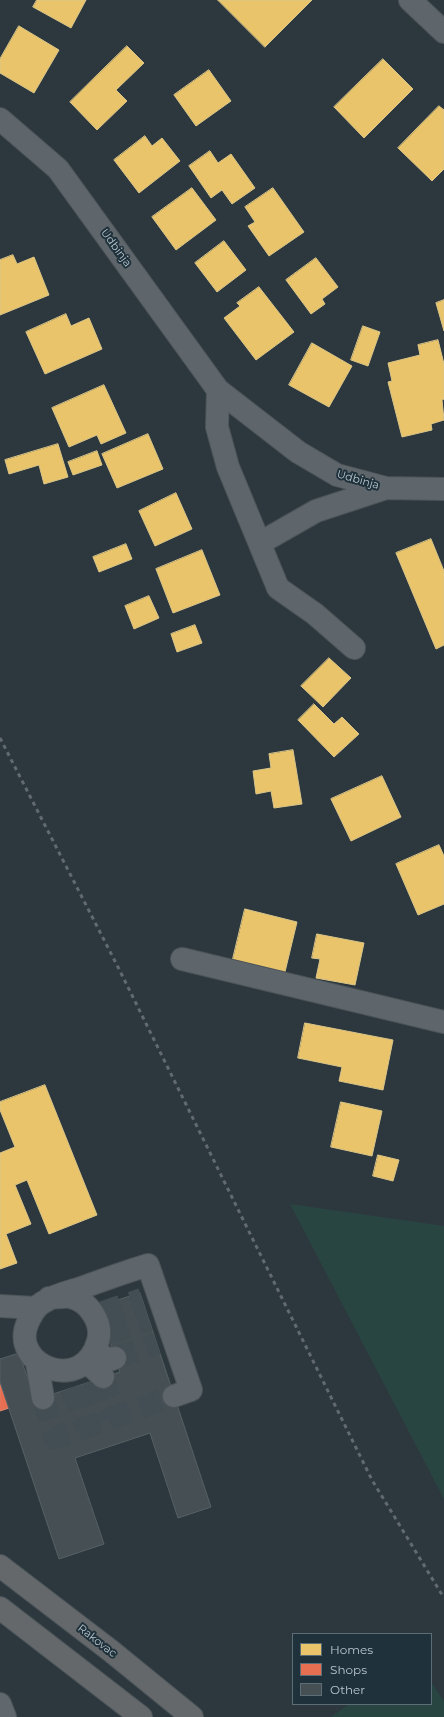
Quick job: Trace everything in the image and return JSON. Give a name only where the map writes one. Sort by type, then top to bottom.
[{"type":"highway","name":"Rakovac","points":[[0,1566],[192,1717]]},
{"type":"highway","points":[[0,1608],[141,1717]]},
{"type":"main road","points":[[0,1704],[5,1717]]},
{"type":"street","points":[[410,0],[444,32]]},
{"type":"street","name":"Udbinja","points":[[0,119],[58,169],[218,390],[298,452],[337,475],[386,488]]},
{"type":"street","points":[[218,390],[217,427],[228,467],[278,588],[315,614],[354,648]]},
{"type":"street","points":[[386,488],[444,489]]},
{"type":"street","name":"Udbinja","points":[[260,543],[316,511],[386,488]]},
{"type":"street","points":[[182,959],[444,1022]]},
{"type":"street","points":[[0,1306],[42,1303],[70,1297],[87,1306],[97,1314],[77,1368],[27,1350],[24,1330],[42,1303],[148,1265],[150,1296],[165,1341],[191,1390],[174,1396]]},
{"type":"street","points":[[0,1318],[24,1330]]},
{"type":"green space","points":[[290,1204],[444,1226],[444,1499]]},
{"type":"green space","points":[[432,1683],[444,1701],[444,1717],[331,1717],[348,1705],[432,1705]]},
{"type":"building: Homes","points":[[37,0],[86,0],[71,28],[33,7]]},
{"type":"building: Homes","points":[[218,0],[312,0],[265,47]]},
{"type":"building: Homes","points":[[19,26],[59,50],[34,93],[0,73],[0,59]]},
{"type":"building: Homes","points":[[127,46],[144,63],[116,90],[127,101],[97,130],[70,102]]},
{"type":"building: Homes","points":[[383,59],[413,89],[364,138],[334,107]]},
{"type":"building: Homes","points":[[209,70],[231,101],[196,126],[174,95]]},
{"type":"building: Homes","points":[[439,106],[444,110],[444,169],[432,181],[398,148]]},
{"type":"building: Homes","points":[[145,136],[152,146],[162,138],[180,161],[139,193],[114,160]]},
{"type":"building: Homes","points":[[210,151],[218,163],[231,154],[255,188],[232,204],[222,190],[211,198],[189,166]]},
{"type":"building: Homes","points":[[192,188],[216,220],[176,250],[152,217]]},
{"type":"building: Homes","points":[[273,188],[304,232],[269,256],[248,226],[255,222],[245,207]]},
{"type":"building: Homes","points":[[224,241],[246,270],[217,292],[195,263]]},
{"type":"building: Homes","points":[[13,255],[17,264],[34,257],[49,295],[0,315],[0,260]]},
{"type":"building: Homes","points":[[316,258],[338,287],[322,299],[325,304],[311,314],[286,280]]},
{"type":"building: Homes","points":[[259,287],[294,332],[256,360],[224,318],[240,306],[237,303]]},
{"type":"building: Homes","points":[[444,300],[444,331],[436,303]]},
{"type":"building: Homes","points":[[66,314],[71,326],[89,318],[102,349],[45,374],[26,332]]},
{"type":"building: Homes","points":[[363,326],[380,332],[368,366],[351,360]]},
{"type":"building: Homes","points":[[438,340],[444,364],[444,399],[442,400],[444,420],[431,424],[432,430],[402,437],[388,382],[392,381],[388,363],[420,355],[418,345]]},
{"type":"building: Homes","points":[[312,343],[352,366],[329,407],[289,385]]},
{"type":"building: Homes","points":[[104,385],[126,433],[101,444],[97,435],[69,447],[52,408]]},
{"type":"building: Homes","points":[[148,434],[163,469],[117,488],[102,454]]},
{"type":"building: Homes","points":[[58,444],[68,477],[44,484],[39,465],[9,474],[5,460]]},
{"type":"building: Homes","points":[[97,451],[102,465],[73,475],[68,462]]},
{"type":"building: Homes","points":[[176,493],[192,529],[155,546],[139,511]]},
{"type":"building: Homes","points":[[431,539],[444,571],[444,645],[436,649],[396,553]]},
{"type":"building: Homes","points":[[126,544],[132,559],[99,572],[93,557]]},
{"type":"building: Homes","points":[[202,550],[220,595],[173,613],[156,569]]},
{"type":"building: Homes","points":[[149,596],[159,618],[134,629],[125,606]]},
{"type":"building: Homes","points":[[195,625],[202,643],[177,652],[171,634]]},
{"type":"building: Homes","points":[[329,658],[351,678],[323,707],[301,686]]},
{"type":"building: Homes","points":[[314,704],[334,724],[342,717],[359,734],[334,757],[298,720]]},
{"type":"building: Homes","points":[[293,750],[302,804],[274,808],[271,791],[256,794],[253,771],[271,768],[269,754]]},
{"type":"building: Homes","points":[[382,776],[401,817],[351,841],[331,799]]},
{"type":"building: Homes","points":[[439,845],[444,856],[444,904],[418,915],[396,864]]},
{"type":"building: Homes","points":[[245,909],[297,922],[284,976],[232,963]]},
{"type":"building: Homes","points":[[317,934],[364,943],[355,985],[316,978],[320,959],[312,958]]},
{"type":"building: Homes","points":[[305,1023],[393,1040],[383,1090],[339,1081],[342,1067],[298,1058]]},
{"type":"building: Homes","points":[[45,1085],[97,1215],[49,1234],[27,1180],[15,1185],[31,1224],[6,1234],[17,1263],[0,1269],[0,1153],[15,1147],[0,1110],[0,1102]]},
{"type":"building: Homes","points":[[341,1102],[382,1111],[372,1156],[331,1147]]},
{"type":"building: Homes","points":[[378,1155],[399,1160],[393,1181],[373,1176]]},
{"type":"building: Shops","points":[[0,1382],[9,1408],[0,1411]]},
{"type":"building: Other","points":[[140,1293],[211,1507],[178,1518],[150,1433],[75,1458],[104,1544],[59,1559],[0,1382],[0,1359],[19,1353],[35,1400],[120,1372],[98,1307]]},
{"type":"tunnel","points":[[100,1313],[142,1299]]},
{"type":"tunnel","points":[[107,1334],[149,1320]]},
{"type":"tunnel","points":[[115,1358],[157,1344]]},
{"type":"tunnel","points":[[103,1377],[116,1416]]},
{"type":"tunnel","points":[[87,1383],[102,1422]]},
{"type":"tunnel","points":[[71,1388],[86,1427]]},
{"type":"tunnel","points":[[43,1398],[55,1438],[174,1396]]},
{"type":"railway","points":[[0,738],[119,969],[372,1480],[444,1598]]}]
